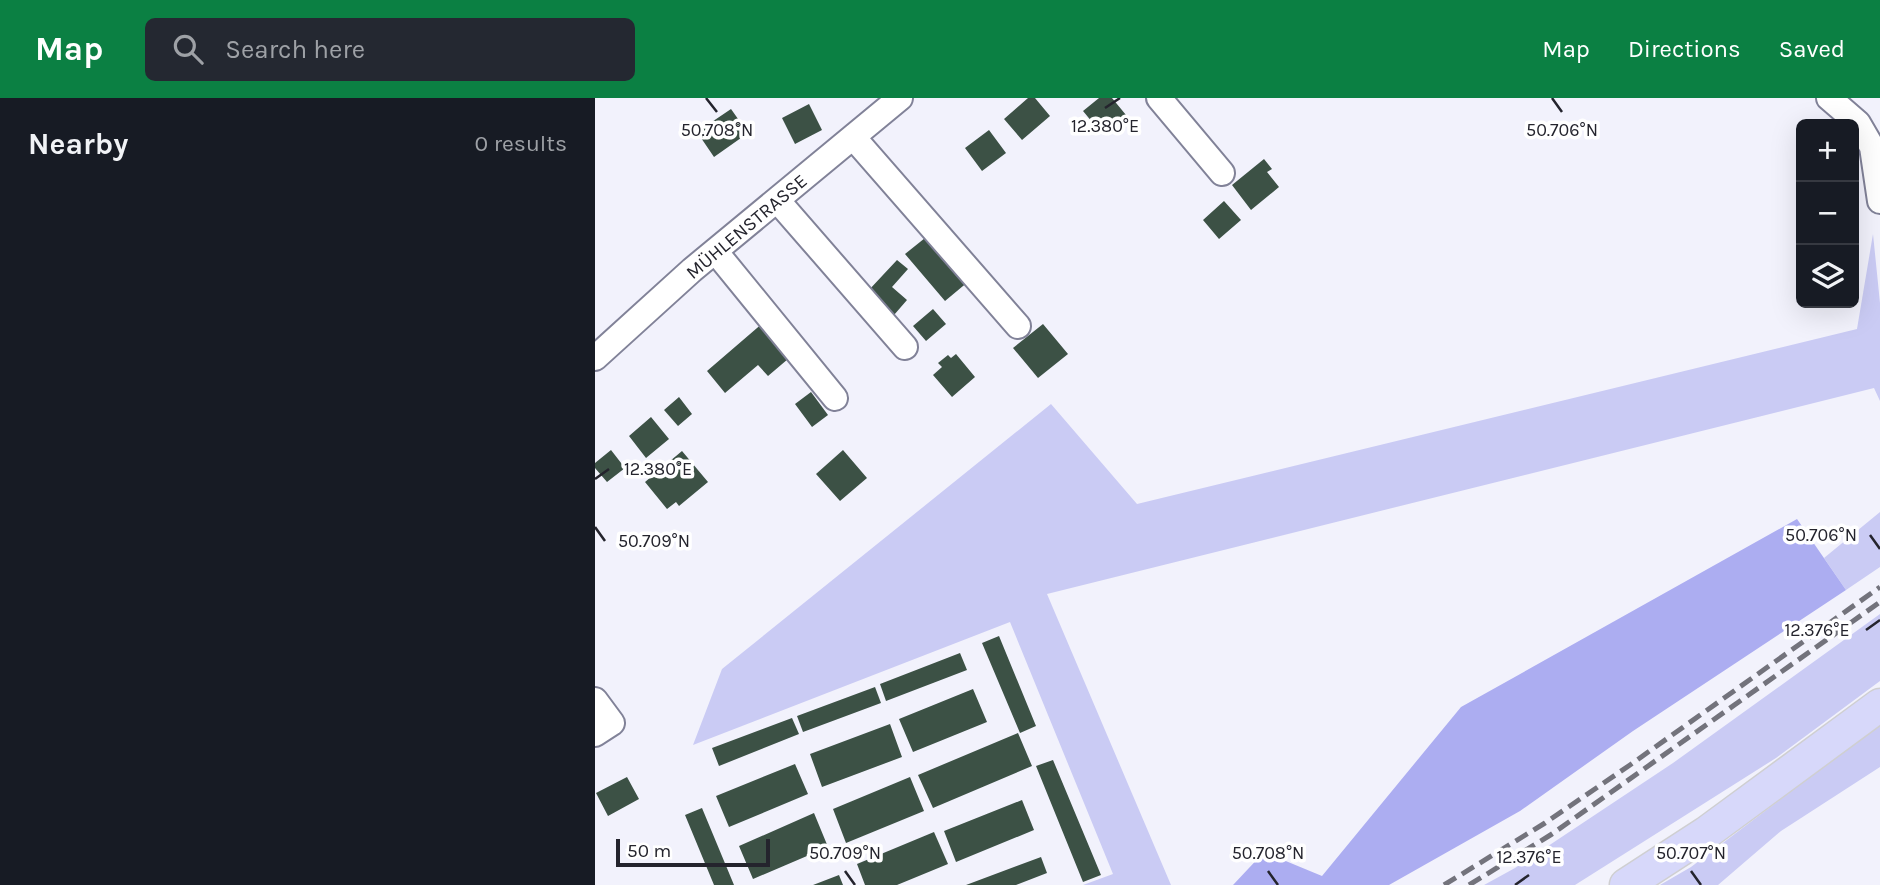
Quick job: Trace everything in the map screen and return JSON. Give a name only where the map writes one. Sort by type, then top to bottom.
[{"type":"main road","points":[[1626,885],[1706,833],[1880,705]]},
{"type":"street","name":"MÜHLENSTRASSE","points":[[595,358],[715,251],[900,98]]},
{"type":"street","points":[[1159,98],[1222,173]]},
{"type":"street","points":[[1829,98],[1853,119]]},
{"type":"street","points":[[1859,124],[1880,141]]},
{"type":"street","points":[[1859,125],[1872,147],[1880,201]]},
{"type":"street","points":[[853,137],[1019,326]]},
{"type":"street","points":[[777,200],[905,347]]},
{"type":"street","points":[[715,251],[835,398]]},
{"type":"street","points":[[595,700],[612,723],[595,734]]},
{"type":"shaded area","points":[[1873,234],[1880,303],[1880,401],[1874,388],[1047,594],[1171,885],[1083,885],[1113,874],[1010,622],[693,745],[722,669],[1051,404],[1137,504],[1857,329]]},
{"type":"shaded area","points":[[1880,512],[1880,567],[1846,590],[1824,558]]},
{"type":"shaded area","points":[[1797,519],[1846,590],[1633,731],[1520,811],[1389,885],[1233,885],[1264,852],[1322,876],[1461,707]]},
{"type":"shaded area","points":[[1880,614],[1880,681],[1776,758],[1575,885],[1484,885],[1515,868],[1673,763]]},
{"type":"shaded area","points":[[1880,724],[1880,767],[1781,831],[1718,885],[1660,885],[1691,867]]},
{"type":"building","points":[[1028,98],[1035,98],[1050,116],[1022,140],[1004,119]]},
{"type":"building","points":[[1099,98],[1112,98],[1126,115],[1102,134],[1083,111]]},
{"type":"building","points":[[809,104],[822,130],[795,144],[782,118]]},
{"type":"building","points":[[731,109],[748,133],[714,157],[697,132]]},
{"type":"building","points":[[989,130],[1006,153],[982,171],[965,148]]},
{"type":"building","points":[[1264,159],[1272,169],[1267,172],[1279,187],[1251,210],[1232,185]]},
{"type":"building","points":[[1224,201],[1241,220],[1219,239],[1203,220]]},
{"type":"building","points":[[930,234],[969,281],[945,301],[905,254]]},
{"type":"building","points":[[897,260],[908,269],[892,287],[907,300],[894,315],[868,291]]},
{"type":"building","points":[[933,309],[946,324],[926,341],[913,326]]},
{"type":"building","points":[[764,322],[783,344],[778,349],[788,359],[768,376],[758,365],[725,393],[707,371]]},
{"type":"building","points":[[1043,324],[1068,354],[1038,378],[1013,348]]},
{"type":"building","points":[[956,354],[975,377],[952,397],[933,375],[942,367],[938,363],[948,355],[951,358]]},
{"type":"building","points":[[811,392],[828,415],[812,427],[795,404]]},
{"type":"building","points":[[679,397],[692,414],[678,426],[664,410]]},
{"type":"building","points":[[651,417],[669,439],[646,458],[629,436]]},
{"type":"building","points":[[611,450],[625,468],[607,482],[595,468],[595,463]]},
{"type":"building","points":[[843,450],[867,478],[840,501],[816,474]]},
{"type":"building","points":[[682,451],[708,482],[679,506],[676,502],[667,509],[645,482]]},
{"type":"building","points":[[999,636],[1036,726],[1020,733],[982,643]]},
{"type":"building","points":[[960,653],[967,670],[886,701],[880,684]]},
{"type":"building","points":[[875,687],[881,703],[803,732],[797,716]]},
{"type":"building","points":[[973,689],[987,722],[913,752],[899,719]]},
{"type":"building","points":[[792,718],[799,734],[719,766],[712,748]]},
{"type":"building","points":[[890,724],[902,757],[822,787],[810,754]]},
{"type":"building","points":[[1018,733],[1032,766],[933,808],[918,775]]},
{"type":"building","points":[[1053,760],[1101,875],[1083,882],[1036,766]]},
{"type":"building","points":[[795,764],[808,794],[729,827],[716,796]]},
{"type":"building","points":[[627,777],[639,799],[608,816],[596,793]]},
{"type":"building","points":[[910,777],[924,811],[846,843],[833,809]]},
{"type":"building","points":[[1022,800],[1034,830],[956,862],[944,831]]},
{"type":"building","points":[[702,808],[734,885],[714,885],[685,815]]},
{"type":"building","points":[[814,813],[828,847],[753,879],[739,846]]},
{"type":"building","points":[[934,832],[948,864],[897,885],[865,885],[857,864]]},
{"type":"building","points":[[1041,857],[1047,873],[1016,885],[966,885]]},
{"type":"building","points":[[839,875],[843,885],[813,885]]},
{"type":"railway","points":[[1444,885],[1545,823],[1630,765],[1880,587]]},
{"type":"railway","points":[[1469,885],[1552,834],[1880,602]]}]
